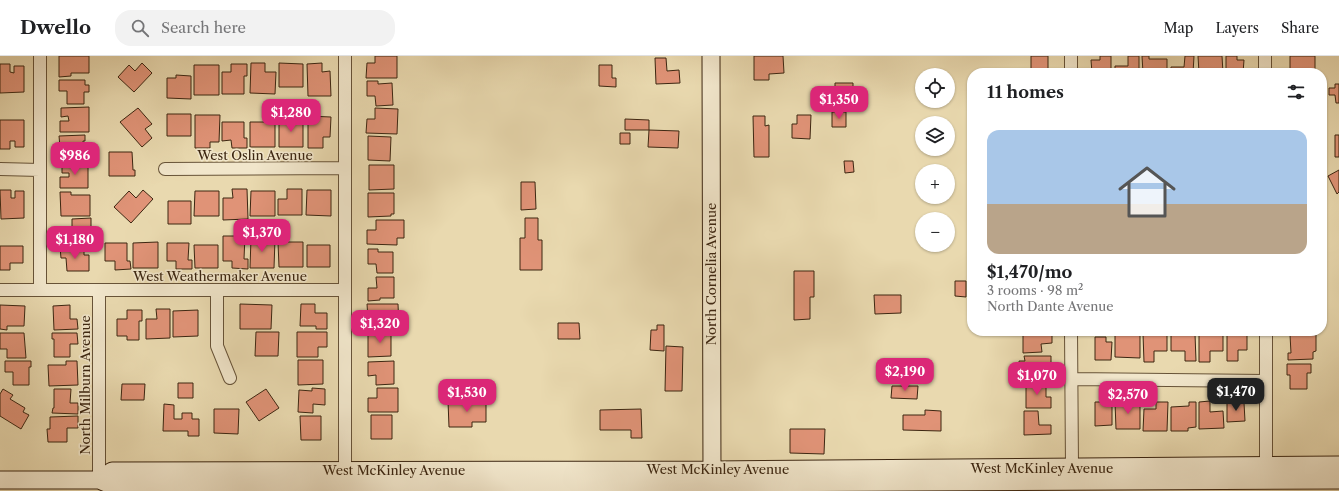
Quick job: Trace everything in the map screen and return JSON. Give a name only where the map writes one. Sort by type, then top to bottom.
[{"type":"main road","name":"North Cornelia Avenue","points":[[711,56],[712,481]]},
{"type":"main road","name":"West McKinley Avenue","points":[[99,480],[112,471],[345,470],[712,481],[1072,468],[1339,465]]},
{"type":"main road","points":[[1162,481],[1176,474],[1254,473],[1266,466]]},
{"type":"main road","name":"West McKinley Avenue","points":[[1,483],[99,480],[116,487],[712,481],[1339,480]]},
{"type":"street","points":[[40,56],[40,290]]},
{"type":"street","points":[[345,56],[345,470]]},
{"type":"street","points":[[1071,56],[1071,68]]},
{"type":"street","points":[[1265,56],[1265,68]]},
{"type":"street","name":"West Oslin Avenue","points":[[165,169],[345,168]]},
{"type":"street","points":[[0,169],[40,170]]},
{"type":"street","name":"West Weathermaker Avenue","points":[[0,290],[345,290]]},
{"type":"street","name":"North Milburn Avenue","points":[[98,290],[99,480]]},
{"type":"street","points":[[216,290],[217,346],[230,378]]},
{"type":"street","points":[[1072,336],[1072,468]]},
{"type":"street","points":[[1266,336],[1266,466]]},
{"type":"street","points":[[1072,379],[1266,381]]},
{"type":"building","points":[[59,56],[89,56],[89,73],[71,73],[71,76],[59,77]]},
{"type":"building","points":[[375,56],[397,56],[397,78],[366,78],[367,63],[375,63]]},
{"type":"building","points":[[754,56],[783,56],[784,73],[769,74],[769,80],[754,80]]},
{"type":"building","points":[[1031,56],[1048,56],[1048,68],[1031,68]]},
{"type":"building","points":[[1100,56],[1111,56],[1111,68],[1092,68],[1091,60],[1100,60]]},
{"type":"building","points":[[1128,56],[1139,56],[1139,68],[1115,68],[1115,66],[1128,66]]},
{"type":"building","points":[[1142,56],[1149,56],[1149,59],[1167,59],[1167,68],[1143,68]]},
{"type":"building","points":[[1185,56],[1194,56],[1193,68],[1171,68],[1184,67]]},
{"type":"building","points":[[1198,56],[1222,56],[1223,68],[1199,68]]},
{"type":"building","points":[[1226,56],[1237,56],[1237,60],[1244,60],[1243,68],[1226,68]]},
{"type":"building","points":[[1290,56],[1315,56],[1315,68],[1290,68]]},
{"type":"building","points":[[655,58],[666,58],[667,71],[679,70],[680,83],[656,84]]},
{"type":"building","points":[[142,63],[152,73],[134,92],[118,77],[129,65],[135,71]]},
{"type":"building","points":[[251,63],[265,63],[265,72],[276,72],[275,94],[250,93]]},
{"type":"building","points":[[279,63],[303,64],[303,87],[279,87]]},
{"type":"building","points":[[322,63],[322,72],[330,71],[331,96],[308,96],[307,64]]},
{"type":"building","points":[[0,64],[10,64],[10,72],[14,73],[14,66],[24,66],[24,92],[0,93]]},
{"type":"building","points":[[231,64],[247,64],[247,76],[244,76],[244,94],[222,94],[222,72],[231,72]]},
{"type":"building","points":[[194,65],[219,65],[219,95],[194,95]]},
{"type":"building","points":[[599,65],[612,65],[612,78],[616,78],[616,87],[599,86]]},
{"type":"building","points":[[176,75],[191,76],[191,99],[167,98],[167,78],[176,78]]},
{"type":"building","points":[[59,80],[85,80],[85,85],[89,85],[89,92],[84,92],[84,104],[67,104],[67,91],[59,91]]},
{"type":"building","points":[[367,81],[378,81],[378,84],[392,83],[393,105],[376,106],[375,96],[367,96]]},
{"type":"building","points":[[835,83],[853,83],[853,92],[835,92]]},
{"type":"building","points":[[1335,84],[1339,84],[1339,103],[1336,103],[1335,95],[1329,95],[1329,88],[1335,88]]},
{"type":"building","points":[[89,107],[89,132],[60,132],[60,121],[69,121],[68,116],[61,117],[61,108]]},
{"type":"building","points":[[138,108],[152,124],[145,129],[152,138],[142,147],[120,122]]},
{"type":"building","points":[[375,108],[398,109],[397,134],[366,133],[367,119],[375,119]]},
{"type":"building","points":[[832,112],[846,112],[846,127],[832,127]]},
{"type":"building","points":[[167,114],[191,114],[191,136],[167,136]]},
{"type":"building","points":[[195,115],[220,115],[219,142],[210,142],[210,148],[195,148]]},
{"type":"building","points":[[797,115],[811,115],[810,139],[792,138],[792,124],[797,124]]},
{"type":"building","points":[[308,116],[331,117],[330,137],[323,137],[323,148],[308,148]]},
{"type":"building","points":[[753,116],[765,116],[765,126],[769,125],[769,157],[754,157]]},
{"type":"building","points":[[279,119],[303,119],[303,147],[279,147]]},
{"type":"building","points":[[625,119],[649,120],[649,130],[625,130]]},
{"type":"building","points":[[0,120],[24,120],[24,147],[15,147],[15,141],[10,141],[10,149],[0,149]]},
{"type":"building","points":[[222,122],[244,122],[244,138],[247,138],[247,148],[232,148],[231,140],[222,141]]},
{"type":"building","points":[[250,122],[275,122],[275,147],[250,147]]},
{"type":"building","points":[[649,130],[679,131],[678,148],[648,147]]},
{"type":"building","points":[[620,133],[630,133],[630,144],[620,144]]},
{"type":"building","points":[[85,135],[85,141],[83,141],[84,159],[68,160],[67,147],[60,147],[59,136]]},
{"type":"building","points":[[1335,135],[1339,135],[1339,157],[1335,157]]},
{"type":"building","points":[[368,136],[391,137],[390,161],[368,160]]},
{"type":"building","points":[[109,152],[132,152],[133,170],[135,170],[135,176],[109,176]]},
{"type":"building","points":[[844,161],[853,161],[854,172],[845,173]]},
{"type":"building","points":[[62,163],[88,163],[88,188],[60,188],[60,177],[69,177],[69,173],[62,173]]},
{"type":"building","points":[[369,165],[394,165],[394,189],[369,190]]},
{"type":"building","points":[[1339,170],[1339,192],[1337,194],[1328,176]]},
{"type":"building","points":[[521,182],[535,182],[536,209],[521,210]]},
{"type":"building","points":[[232,189],[247,189],[248,219],[223,220],[223,198],[233,198]]},
{"type":"building","points":[[287,189],[302,189],[302,215],[278,215],[278,199],[287,199]]},
{"type":"building","points":[[0,190],[11,190],[11,198],[15,198],[15,191],[24,191],[24,218],[1,219]]},
{"type":"building","points":[[143,190],[153,199],[131,223],[114,207],[129,191],[136,198]]},
{"type":"building","points":[[307,190],[331,190],[331,216],[306,215]]},
{"type":"building","points":[[195,191],[219,191],[219,216],[194,216]]},
{"type":"building","points":[[251,191],[275,191],[275,216],[250,216]]},
{"type":"building","points":[[60,192],[71,192],[71,195],[90,195],[90,216],[61,216]]},
{"type":"building","points":[[368,193],[394,193],[394,214],[391,214],[391,216],[368,217]]},
{"type":"building","points":[[168,201],[191,201],[191,224],[168,224]]},
{"type":"building","points":[[91,218],[89,244],[60,244],[60,232],[72,232],[72,219]]},
{"type":"building","points":[[525,218],[538,218],[538,240],[542,240],[542,270],[520,270],[520,238],[525,238]]},
{"type":"building","points":[[376,220],[404,220],[404,238],[397,238],[397,245],[367,244],[367,230],[376,230]]},
{"type":"building","points":[[223,236],[245,236],[244,259],[248,259],[248,269],[232,268],[232,261],[223,261]]},
{"type":"building","points":[[251,238],[275,239],[274,268],[250,268]]},
{"type":"building","points":[[158,242],[158,268],[133,268],[133,243]]},
{"type":"building","points":[[278,242],[303,242],[303,267],[279,267]]},
{"type":"building","points":[[105,243],[127,243],[127,261],[130,261],[131,269],[115,270],[115,261],[105,261]]},
{"type":"building","points":[[167,243],[189,243],[188,260],[192,260],[192,269],[176,269],[176,261],[167,261]]},
{"type":"building","points":[[194,245],[218,245],[218,268],[195,268]]},
{"type":"building","points":[[307,245],[330,245],[330,267],[307,267]]},
{"type":"building","points":[[0,246],[23,246],[23,263],[10,263],[10,270],[0,270]]},
{"type":"building","points":[[60,247],[69,247],[69,250],[84,250],[84,255],[89,255],[89,271],[67,271],[66,258],[61,258]]},
{"type":"building","points":[[368,249],[378,249],[378,252],[393,252],[393,273],[377,273],[376,264],[368,264]]},
{"type":"building","points":[[794,271],[814,271],[814,297],[810,297],[810,319],[794,320]]},
{"type":"building","points":[[376,277],[394,277],[394,298],[380,298],[380,300],[368,301],[368,288],[377,288]]},
{"type":"building","points":[[955,281],[966,281],[966,297],[955,296]]},
{"type":"building","points":[[874,295],[901,295],[901,313],[875,314]]},
{"type":"building","points":[[240,304],[272,305],[271,329],[240,329]]},
{"type":"building","points":[[301,304],[315,304],[315,313],[327,313],[327,329],[316,329],[316,326],[300,326]]},
{"type":"building","points":[[367,304],[398,304],[399,328],[376,328],[376,319],[368,319]]},
{"type":"building","points":[[0,305],[25,306],[24,326],[7,326],[7,330],[0,329]]},
{"type":"building","points":[[70,305],[70,319],[77,319],[78,329],[54,330],[53,306]]},
{"type":"building","points":[[156,309],[170,309],[170,338],[146,339],[146,319],[157,319]]},
{"type":"building","points":[[127,310],[142,310],[142,321],[139,321],[139,340],[127,340],[127,336],[117,336],[117,319],[127,319]]},
{"type":"building","points":[[198,310],[198,336],[173,337],[173,311]]},
{"type":"building","points":[[558,323],[579,323],[580,339],[558,339]]},
{"type":"building","points":[[657,325],[664,325],[664,351],[650,350],[651,330],[657,330]]},
{"type":"building","points":[[256,332],[279,332],[278,356],[255,356]]},
{"type":"building","points":[[297,332],[327,332],[327,347],[318,347],[318,357],[297,357]]},
{"type":"building","points":[[391,332],[391,356],[368,357],[368,333]]},
{"type":"building","points":[[0,333],[24,333],[26,358],[7,358],[7,349],[0,349]]},
{"type":"building","points":[[52,333],[77,333],[78,344],[70,344],[70,357],[54,357],[54,339],[52,339]]},
{"type":"building","points":[[1023,336],[1052,336],[1052,343],[1041,344],[1042,352],[1023,353]]},
{"type":"building","points":[[1115,336],[1140,336],[1140,358],[1115,357]]},
{"type":"building","points":[[1143,336],[1167,336],[1167,351],[1154,351],[1154,362],[1144,362]]},
{"type":"building","points":[[1171,336],[1195,336],[1196,361],[1185,361],[1185,351],[1171,351]]},
{"type":"building","points":[[1199,336],[1223,336],[1223,351],[1210,351],[1210,362],[1199,362]]},
{"type":"building","points":[[1227,336],[1247,336],[1247,350],[1238,350],[1238,361],[1227,361]]},
{"type":"building","points":[[1290,336],[1316,336],[1316,351],[1313,352],[1313,359],[1288,360],[1288,353],[1291,353]]},
{"type":"building","points":[[1095,337],[1106,337],[1106,342],[1112,342],[1111,360],[1095,360]]},
{"type":"building","points":[[666,346],[683,347],[682,391],[665,391]]},
{"type":"building","points":[[1024,356],[1051,356],[1051,380],[1025,381],[1025,375],[1020,375],[1019,361],[1025,361]]},
{"type":"building","points":[[298,360],[323,360],[323,384],[298,385]]},
{"type":"building","points":[[5,361],[31,361],[31,367],[29,367],[29,385],[13,385],[13,372],[5,372]]},
{"type":"building","points":[[66,361],[77,361],[78,385],[49,386],[48,365],[66,365]]},
{"type":"building","points":[[394,361],[394,384],[376,385],[376,375],[368,376],[368,362]]},
{"type":"building","points":[[1287,364],[1311,364],[1311,373],[1307,373],[1307,389],[1290,389],[1290,375],[1287,375]]},
{"type":"building","points":[[178,383],[193,383],[193,398],[178,398]]},
{"type":"building","points":[[1026,383],[1046,384],[1046,397],[1051,397],[1051,408],[1026,408]]},
{"type":"building","points":[[122,384],[145,384],[144,400],[121,400]]},
{"type":"building","points":[[892,386],[918,386],[917,399],[891,398]]},
{"type":"building","points":[[312,388],[325,389],[325,405],[313,404],[313,413],[298,412],[299,390],[312,391]]},
{"type":"building","points":[[377,388],[398,388],[398,412],[368,412],[368,398],[377,398]]},
{"type":"building","points":[[3,389],[13,395],[10,399],[25,408],[23,412],[29,415],[21,429],[0,416],[0,394]]},
{"type":"building","points":[[54,389],[71,389],[70,403],[78,403],[78,414],[52,413],[54,408]]},
{"type":"building","points":[[266,389],[279,408],[259,421],[246,402]]},
{"type":"building","points":[[472,398],[486,398],[486,422],[472,422],[472,427],[449,427],[448,401],[458,401],[458,404],[472,404]]},
{"type":"building","points":[[1210,401],[1210,412],[1223,411],[1224,428],[1199,429],[1199,402]]},
{"type":"building","points":[[1095,402],[1112,402],[1112,425],[1095,426]]},
{"type":"building","points":[[1115,402],[1140,402],[1140,429],[1116,429]]},
{"type":"building","points":[[1156,402],[1168,402],[1167,431],[1143,431],[1144,409],[1156,409]]},
{"type":"building","points":[[1189,402],[1196,402],[1196,427],[1188,428],[1188,431],[1171,431],[1171,407],[1189,406]]},
{"type":"building","points":[[1227,403],[1244,403],[1245,421],[1227,422]]},
{"type":"building","points":[[164,404],[174,405],[174,419],[182,419],[182,413],[192,413],[192,419],[199,419],[199,436],[188,436],[188,431],[163,431]]},
{"type":"building","points":[[214,409],[239,409],[238,434],[214,433]]},
{"type":"building","points":[[641,409],[642,438],[631,438],[631,430],[600,430],[600,410]]},
{"type":"building","points":[[925,410],[941,411],[941,431],[903,430],[903,415],[925,415]]},
{"type":"building","points":[[1024,411],[1038,411],[1039,425],[1051,425],[1051,434],[1024,435]]},
{"type":"building","points":[[371,415],[392,415],[392,439],[371,439]]},
{"type":"building","points":[[78,416],[78,428],[67,428],[67,442],[48,442],[47,429],[50,429],[50,417]]},
{"type":"building","points":[[300,416],[321,416],[321,440],[301,440]]},
{"type":"building","points":[[790,429],[825,429],[824,454],[790,453]]}]
